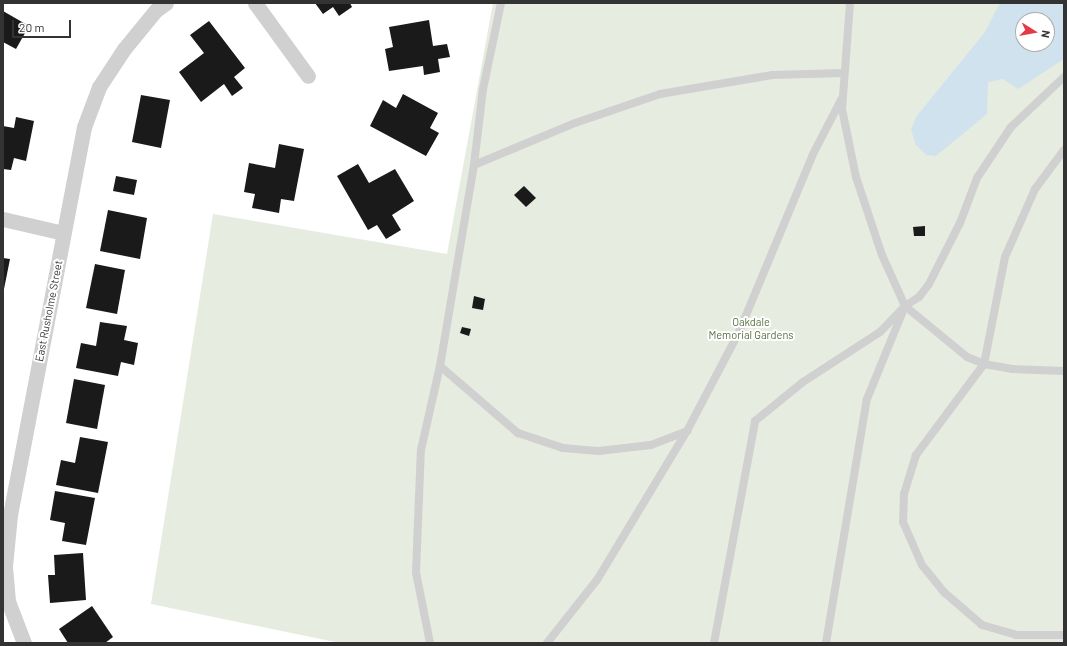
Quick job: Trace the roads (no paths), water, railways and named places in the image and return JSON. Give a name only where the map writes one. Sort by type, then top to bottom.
[{"type":"street","name":"East Rusholme Street","points":[[24,643],[8,601],[5,566],[8,537],[63,233],[84,127],[99,87],[124,49],[156,10],[166,3]]},
{"type":"street","points":[[255,3],[308,76]]},
{"type":"street","points":[[3,219],[63,233]]},
{"type":"lane","points":[[430,643],[416,572],[422,450],[440,366],[474,165],[483,88],[501,3]]},
{"type":"lane","points":[[850,3],[842,98],[856,177],[882,255],[905,306],[936,334],[967,357],[984,364],[1064,371]]},
{"type":"lane","points":[[474,165],[576,123],[660,94],[772,75],[844,72]]},
{"type":"lane","points":[[714,643],[756,421],[803,382],[880,332],[905,306],[919,297],[929,284],[960,224],[977,178],[1011,127],[1064,77]]},
{"type":"lane","points":[[547,643],[597,580],[687,431],[739,332],[813,154],[842,98]]},
{"type":"lane","points":[[1064,150],[1036,189],[1006,257],[984,364],[916,455],[904,494],[903,522],[922,565],[945,593],[982,625],[1016,635],[1064,636]]},
{"type":"lane","points":[[826,643],[867,399],[905,306]]},
{"type":"lane","points":[[440,366],[518,433],[563,448],[599,451],[651,445],[687,431]]},
{"type":"water","points":[[1000,3],[1064,3],[1064,59],[1018,89],[1003,79],[988,82],[987,114],[936,156],[926,155],[916,145],[911,130],[916,117],[985,32]]},
{"type":"park label","name":"Oakdale Memorial Gardens","points":[[751,329]]}]
